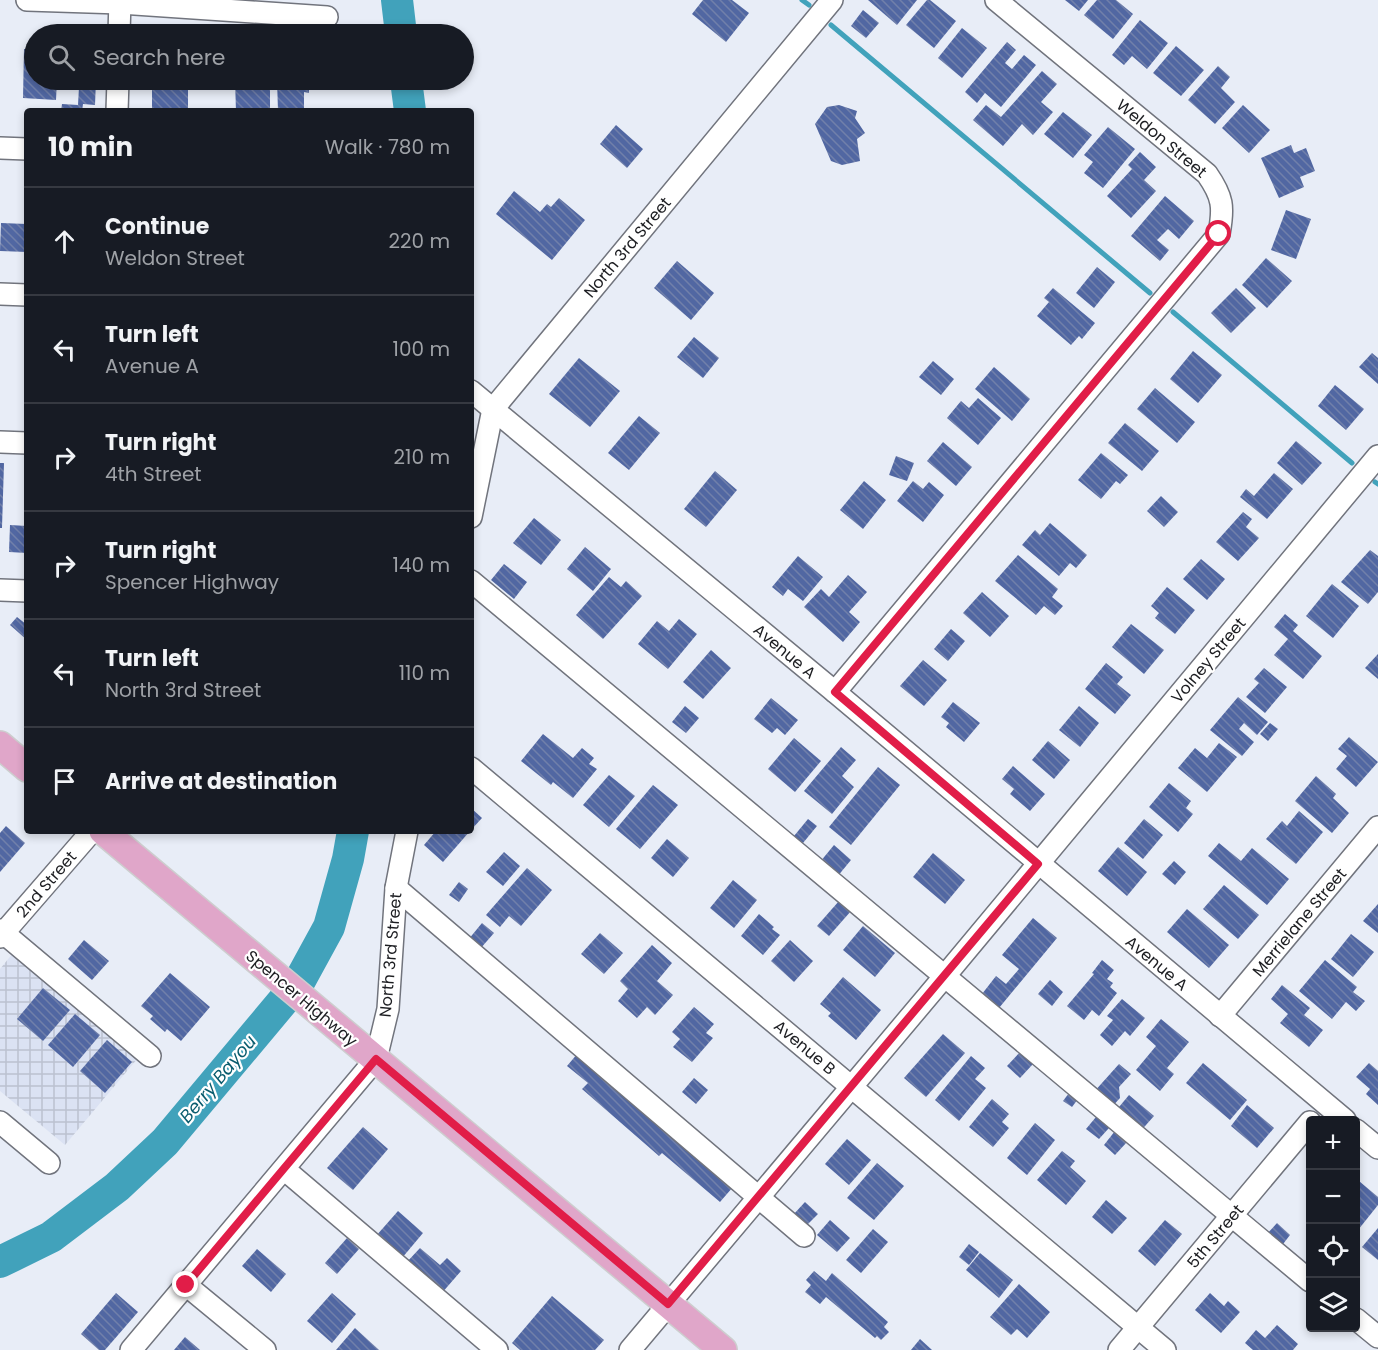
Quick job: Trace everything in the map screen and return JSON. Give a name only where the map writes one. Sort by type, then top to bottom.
[{"type":"main road","points":[[0,746],[24,766]]},
{"type":"main road","name":"Spencer Highway","points":[[115,835],[249,953],[723,1350]]},
{"type":"street","points":[[27,0],[120,1],[327,17]]},
{"type":"street","name":"North 3rd Street","points":[[474,503],[493,409],[832,0]]},
{"type":"street","name":"Weldon Street","points":[[835,692],[1219,234],[1223,215],[1220,193],[1207,174],[996,0]]},
{"type":"street","points":[[119,24],[120,1]]},
{"type":"street","points":[[117,108],[118,90]]},
{"type":"street","points":[[0,148],[24,148]]},
{"type":"street","points":[[0,294],[24,295]]},
{"type":"street","name":"Avenue A","points":[[474,394],[835,692],[1220,1016],[1316,1116]]},
{"type":"street","points":[[0,442],[24,443]]},
{"type":"street","name":"Volney Street","points":[[630,1350],[1378,456]]},
{"type":"street","points":[[474,584],[1307,1278]]},
{"type":"street","points":[[0,590],[24,591]]},
{"type":"street","name":"Avenue B","points":[[474,771],[1165,1350]]},
{"type":"street","name":"Merrielane Street","points":[[1220,1016],[1378,827]]},
{"type":"street","name":"2nd Street","points":[[1,934],[89,834]]},
{"type":"street","name":"North 3rd Street","points":[[131,1350],[376,1059],[388,1009],[396,888],[406,834]]},
{"type":"street","points":[[396,888],[804,1236]]},
{"type":"street","points":[[1,934],[150,1056]]},
{"type":"street","points":[[0,1122],[49,1163]]},
{"type":"street","name":"5th Street","points":[[1119,1350],[1306,1128]]},
{"type":"street","points":[[1360,1133],[1378,1148]]},
{"type":"street","points":[[284,1169],[497,1350]]},
{"type":"street","points":[[186,1285],[264,1350]]},
{"type":"street","points":[[1360,1322],[1378,1337]]},
{"type":"shaded area","points":[[13,953],[138,1058],[65,1145],[0,1091],[0,969]]},
{"type":"building","points":[[703,0],[732,0],[749,13],[726,42],[692,14]]},
{"type":"building","points":[[868,0],[917,0],[897,25]]},
{"type":"building","points":[[927,0],[956,21],[934,48],[906,25]]},
{"type":"building","points":[[1065,0],[1088,0],[1079,11]]},
{"type":"building","points":[[1097,0],[1116,0],[1133,14],[1113,39],[1084,15]]},
{"type":"building","points":[[863,10],[879,23],[866,38],[851,26]]},
{"type":"building","points":[[1140,20],[1168,43],[1147,69],[1132,56],[1124,65],[1112,55]]},
{"type":"building","points":[[962,28],[987,48],[962,78],[938,58]]},
{"type":"building","points":[[1007,42],[1016,50],[1005,63],[1012,69],[1024,55],[1036,65],[1001,107],[985,93],[977,103],[965,92]]},
{"type":"building","points":[[1176,46],[1204,70],[1181,96],[1153,73]]},
{"type":"building","points":[[24,49],[24,90],[56,90],[56,100],[23,98]]},
{"type":"building","points":[[1218,66],[1230,77],[1221,88],[1235,102],[1215,124],[1188,100]]},
{"type":"building","points":[[1042,71],[1057,84],[1041,102],[1053,112],[1033,135],[1022,124],[1003,146],[973,120],[986,105],[1001,117]]},
{"type":"building","points":[[79,90],[96,90],[95,105],[83,104],[82,108],[61,108],[62,104],[78,105]]},
{"type":"building","points":[[152,90],[188,90],[188,108],[152,108]]},
{"type":"building","points":[[235,90],[270,90],[270,108],[236,108]]},
{"type":"building","points":[[277,90],[309,90],[309,93],[304,92],[304,108],[278,108]]},
{"type":"building","points":[[839,105],[857,111],[855,118],[865,133],[857,139],[860,161],[842,165],[831,161],[815,124],[827,107]]},
{"type":"building","points":[[1243,105],[1270,130],[1249,153],[1222,128]]},
{"type":"building","points":[[1063,112],[1092,135],[1073,158],[1044,134]]},
{"type":"building","points":[[616,125],[643,149],[627,168],[600,144]]},
{"type":"building","points":[[1108,127],[1135,149],[1103,188],[1084,173],[1093,162],[1084,155]]},
{"type":"building","points":[[1291,145],[1294,153],[1306,148],[1315,171],[1300,177],[1304,187],[1279,198],[1261,158]]},
{"type":"building","points":[[1140,152],[1156,167],[1144,180],[1156,191],[1131,218],[1107,196],[1132,169],[1128,165]]},
{"type":"building","points":[[514,191],[540,212],[547,204],[551,207],[559,198],[585,220],[552,260],[496,214]]},
{"type":"building","points":[[1165,196],[1194,221],[1179,239],[1168,229],[1157,240],[1169,250],[1160,261],[1131,236]]},
{"type":"building","points":[[1286,210],[1311,219],[1296,259],[1271,250]]},
{"type":"building","points":[[1,223],[24,224],[24,252],[0,251]]},
{"type":"building","points":[[1266,258],[1292,281],[1267,308],[1242,285]]},
{"type":"building","points":[[677,261],[714,293],[691,320],[654,288]]},
{"type":"building","points":[[1097,267],[1115,282],[1094,308],[1076,293]]},
{"type":"building","points":[[1053,288],[1095,323],[1082,339],[1079,336],[1071,345],[1037,316],[1049,302],[1044,298]]},
{"type":"building","points":[[1236,288],[1256,308],[1231,333],[1211,313]]},
{"type":"building","points":[[694,337],[719,358],[703,378],[677,357]]},
{"type":"building","points":[[1193,351],[1222,375],[1198,403],[1170,379]]},
{"type":"building","points":[[1372,353],[1378,358],[1378,384],[1359,367]]},
{"type":"building","points":[[579,358],[620,391],[590,427],[549,394]]},
{"type":"building","points":[[933,361],[954,379],[941,395],[919,377]]},
{"type":"building","points":[[994,367],[1030,399],[1012,421],[975,389]]},
{"type":"building","points":[[1335,385],[1364,409],[1346,430],[1318,406]]},
{"type":"building","points":[[1155,388],[1195,422],[1177,443],[1137,409]]},
{"type":"building","points":[[978,398],[1001,418],[978,445],[947,418],[961,401],[969,408]]},
{"type":"building","points":[[639,416],[660,433],[629,470],[608,453]]},
{"type":"building","points":[[1125,423],[1159,451],[1142,471],[1108,443]]},
{"type":"building","points":[[1296,441],[1322,463],[1302,485],[1277,463]]},
{"type":"building","points":[[943,442],[972,467],[956,486],[927,461]]},
{"type":"building","points":[[1101,453],[1128,475],[1120,484],[1116,481],[1101,499],[1078,480]]},
{"type":"building","points":[[896,456],[914,463],[907,481],[889,475]]},
{"type":"building","points":[[0,463],[4,463],[2,528],[0,528]]},
{"type":"building","points":[[715,471],[737,490],[706,527],[684,509]]},
{"type":"building","points":[[1274,473],[1293,489],[1267,519],[1240,497],[1246,489],[1254,496]]},
{"type":"building","points":[[864,481],[886,500],[863,529],[840,510]]},
{"type":"building","points":[[913,481],[923,489],[929,482],[944,495],[923,522],[897,501]]},
{"type":"building","points":[[1161,496],[1178,512],[1164,527],[1147,511]]},
{"type":"building","points":[[1243,512],[1252,519],[1246,527],[1259,538],[1238,561],[1216,542]]},
{"type":"building","points":[[534,518],[561,540],[541,565],[513,543]]},
{"type":"building","points":[[1050,523],[1087,555],[1076,568],[1070,563],[1059,576],[1022,545],[1035,530],[1040,535]]},
{"type":"building","points":[[10,525],[24,526],[24,553],[9,552]]},
{"type":"building","points":[[585,547],[611,569],[593,591],[567,569]]},
{"type":"building","points":[[1370,550],[1378,556],[1378,592],[1368,604],[1341,582]]},
{"type":"building","points":[[1018,555],[1058,589],[1052,597],[1063,606],[1055,615],[1044,606],[1036,615],[995,581]]},
{"type":"building","points":[[798,556],[823,577],[803,601],[788,589],[783,596],[772,587]]},
{"type":"building","points":[[1201,559],[1225,579],[1207,600],[1183,579]]},
{"type":"building","points":[[504,564],[527,582],[514,599],[491,580]]},
{"type":"building","points":[[848,575],[867,592],[849,612],[860,622],[843,642],[804,607],[821,589],[829,597]]},
{"type":"building","points":[[609,577],[621,587],[626,581],[642,596],[603,639],[576,615]]},
{"type":"building","points":[[1332,584],[1359,606],[1333,638],[1306,616]]},
{"type":"building","points":[[1167,587],[1195,610],[1175,634],[1155,618],[1159,613],[1151,606]]},
{"type":"building","points":[[982,592],[1009,616],[990,637],[963,613]]},
{"type":"building","points":[[1285,614],[1298,625],[1293,631],[1322,656],[1303,679],[1274,655],[1288,639],[1274,627]]},
{"type":"building","points":[[17,617],[24,623],[24,637],[10,625]]},
{"type":"building","points":[[679,619],[697,634],[668,669],[638,644],[657,621],[669,631]]},
{"type":"building","points":[[1131,624],[1164,650],[1144,674],[1112,647]]},
{"type":"building","points":[[951,629],[965,641],[948,661],[934,649]]},
{"type":"building","points":[[711,650],[731,668],[703,699],[683,682]]},
{"type":"building","points":[[1378,654],[1378,679],[1365,668]]},
{"type":"building","points":[[923,660],[947,680],[924,706],[900,686]]},
{"type":"building","points":[[1106,663],[1123,677],[1117,684],[1131,695],[1115,714],[1085,689]]},
{"type":"building","points":[[1264,668],[1287,687],[1265,713],[1246,697],[1259,683],[1254,679]]},
{"type":"building","points":[[1238,697],[1268,722],[1257,735],[1244,723],[1239,729],[1254,742],[1242,756],[1210,730]]},
{"type":"building","points":[[771,698],[798,720],[785,735],[777,728],[772,733],[754,719]]},
{"type":"building","points":[[953,702],[980,723],[964,742],[946,727],[949,723],[941,717]]},
{"type":"building","points":[[685,706],[699,718],[686,733],[672,722]]},
{"type":"building","points":[[1079,706],[1099,723],[1080,747],[1059,730]]},
{"type":"building","points":[[1270,723],[1278,729],[1268,741],[1260,734]]},
{"type":"building","points":[[543,734],[573,758],[582,748],[594,758],[589,764],[597,769],[573,798],[553,782],[551,785],[521,761]]},
{"type":"building","points":[[1349,737],[1378,762],[1356,787],[1336,769],[1347,756],[1338,749]]},
{"type":"building","points":[[794,738],[821,761],[795,792],[768,769]]},
{"type":"building","points":[[1048,741],[1070,760],[1054,779],[1032,760]]},
{"type":"building","points":[[1219,743],[1237,757],[1207,792],[1178,768],[1195,748],[1207,758]]},
{"type":"building","points":[[841,747],[856,760],[842,776],[854,787],[832,814],[804,791]]},
{"type":"building","points":[[1013,766],[1045,794],[1030,811],[1010,794],[1014,789],[1002,779]]},
{"type":"building","points":[[878,767],[900,785],[851,845],[829,827]]},
{"type":"building","points":[[609,775],[635,796],[609,827],[583,805]]},
{"type":"building","points":[[1316,776],[1336,794],[1333,798],[1349,813],[1332,833],[1295,801]]},
{"type":"building","points":[[1169,783],[1191,801],[1186,808],[1193,814],[1178,832],[1149,807]]},
{"type":"building","points":[[653,785],[678,805],[640,849],[616,829]]},
{"type":"building","points":[[474,811],[482,818],[474,827]]},
{"type":"building","points":[[1299,811],[1323,832],[1296,864],[1266,839],[1282,821],[1287,826]]},
{"type":"building","points":[[808,819],[817,826],[803,843],[794,836]]},
{"type":"building","points":[[1144,819],[1163,835],[1143,859],[1124,843]]},
{"type":"building","points":[[6,826],[25,843],[0,872],[0,833]]},
{"type":"building","points":[[433,834],[467,834],[443,862],[424,845]]},
{"type":"building","points":[[667,839],[689,858],[673,877],[651,858]]},
{"type":"building","points":[[1219,843],[1241,861],[1252,848],[1289,879],[1267,905],[1208,856]]},
{"type":"building","points":[[834,845],[851,860],[837,877],[820,862]]},
{"type":"building","points":[[1118,847],[1147,872],[1127,896],[1098,871]]},
{"type":"building","points":[[504,852],[520,866],[503,886],[486,872]]},
{"type":"building","points":[[933,853],[965,880],[945,904],[913,877]]},
{"type":"building","points":[[1174,861],[1186,872],[1175,885],[1162,874]]},
{"type":"building","points":[[527,868],[552,890],[521,926],[509,916],[500,927],[486,915]]},
{"type":"building","points":[[733,880],[757,900],[734,928],[710,908]]},
{"type":"building","points":[[459,882],[468,889],[459,902],[449,895]]},
{"type":"building","points":[[1224,885],[1259,915],[1238,939],[1203,909]]},
{"type":"building","points":[[839,901],[851,911],[829,936],[817,926]]},
{"type":"building","points":[[1378,904],[1378,933],[1363,921]]},
{"type":"building","points":[[1187,909],[1229,945],[1209,968],[1167,932]]},
{"type":"building","points":[[759,914],[780,935],[763,955],[741,936]]},
{"type":"building","points":[[1033,918],[1057,938],[999,1008],[982,994],[996,976],[1006,984],[1019,969],[1002,955]]},
{"type":"building","points":[[482,923],[494,933],[480,949],[468,940]]},
{"type":"building","points":[[863,926],[895,953],[875,977],[843,950]]},
{"type":"building","points":[[600,933],[623,953],[604,974],[581,954]]},
{"type":"building","points":[[1351,934],[1374,952],[1353,977],[1331,959]]},
{"type":"building","points":[[84,940],[109,961],[92,980],[68,959]]},
{"type":"building","points":[[790,940],[813,961],[794,982],[771,961]]},
{"type":"building","points":[[652,945],[672,963],[657,981],[673,995],[655,1015],[647,1007],[637,1018],[618,1001],[628,989],[620,981]]},
{"type":"building","points":[[1102,960],[1114,970],[1107,979],[1113,983],[1110,987],[1117,993],[1099,1016],[1092,1010],[1084,1020],[1067,1006],[1094,974],[1092,973]]},
{"type":"building","points":[[1325,960],[1357,987],[1353,992],[1365,1001],[1356,1011],[1346,1002],[1332,1019],[1299,991]]},
{"type":"building","points":[[170,973],[210,1007],[181,1041],[167,1029],[165,1032],[150,1019],[153,1016],[141,1006]]},
{"type":"building","points":[[843,977],[881,1010],[856,1040],[828,1016],[831,1013],[820,1004]]},
{"type":"building","points":[[1050,980],[1063,992],[1052,1006],[1038,994]]},
{"type":"building","points":[[1282,985],[1310,1008],[1304,1015],[1323,1030],[1309,1047],[1280,1023],[1288,1014],[1271,999]]},
{"type":"building","points":[[43,988],[70,1010],[43,1041],[17,1019]]},
{"type":"building","points":[[1122,999],[1145,1018],[1130,1036],[1125,1031],[1112,1046],[1100,1035],[1113,1020],[1107,1016]]},
{"type":"building","points":[[694,1007],[714,1024],[706,1033],[713,1038],[692,1062],[673,1047],[680,1039],[672,1032]]},
{"type":"building","points":[[75,1014],[100,1035],[73,1067],[48,1045]]},
{"type":"building","points":[[1161,1019],[1189,1042],[1167,1068],[1174,1074],[1160,1091],[1136,1070],[1156,1046],[1146,1037]]},
{"type":"building","points":[[943,1034],[965,1053],[926,1097],[904,1078]]},
{"type":"building","points":[[107,1040],[132,1062],[105,1093],[80,1071]]},
{"type":"building","points":[[1020,1052],[1033,1064],[1020,1078],[1007,1066]]},
{"type":"building","points":[[578,1053],[733,1187],[720,1202],[662,1153],[659,1156],[582,1089],[588,1083],[567,1066]]},
{"type":"building","points":[[971,1056],[985,1068],[975,1079],[986,1088],[959,1121],[935,1100]]},
{"type":"building","points":[[1203,1063],[1247,1100],[1230,1120],[1186,1083]]},
{"type":"building","points":[[1369,1063],[1378,1071],[1378,1105],[1366,1094],[1370,1089],[1356,1077]]},
{"type":"building","points":[[1119,1064],[1131,1074],[1119,1087],[1120,1098],[1110,1109],[1093,1093]]},
{"type":"building","points":[[694,1078],[708,1090],[696,1104],[682,1092]]},
{"type":"building","points":[[1069,1093],[1078,1099],[1072,1107],[1063,1101]]},
{"type":"building","points":[[1129,1095],[1154,1116],[1138,1134],[1114,1113]]},
{"type":"building","points":[[992,1099],[1009,1114],[1002,1122],[1009,1128],[993,1147],[969,1127]]},
{"type":"building","points":[[1247,1105],[1274,1128],[1257,1148],[1231,1126]]},
{"type":"building","points":[[1096,1117],[1109,1128],[1099,1139],[1086,1129]]},
{"type":"building","points":[[1035,1123],[1055,1140],[1027,1175],[1007,1158]]},
{"type":"building","points":[[363,1127],[388,1149],[353,1190],[327,1168]]},
{"type":"building","points":[[1115,1131],[1127,1142],[1115,1155],[1104,1145]]},
{"type":"building","points":[[847,1139],[871,1160],[849,1185],[825,1164]]},
{"type":"building","points":[[1062,1151],[1075,1161],[1070,1167],[1086,1181],[1066,1205],[1037,1180]]},
{"type":"building","points":[[877,1163],[904,1186],[874,1220],[847,1198]]},
{"type":"building","points":[[1360,1182],[1378,1197],[1378,1205],[1360,1228]]},
{"type":"building","points":[[1106,1200],[1127,1218],[1112,1234],[1092,1217]]},
{"type":"building","points":[[805,1202],[818,1214],[806,1226],[793,1215]]},
{"type":"building","points":[[398,1211],[423,1233],[402,1258],[376,1236]]},
{"type":"building","points":[[830,1220],[850,1238],[837,1252],[817,1235]]},
{"type":"building","points":[[1165,1220],[1182,1234],[1155,1266],[1138,1251]]},
{"type":"building","points":[[1277,1223],[1290,1235],[1280,1248],[1266,1235]]},
{"type":"building","points":[[1378,1228],[1378,1260],[1362,1247]]},
{"type":"building","points":[[873,1229],[888,1242],[861,1273],[846,1260]]},
{"type":"building","points":[[347,1238],[359,1249],[337,1274],[325,1263]]},
{"type":"building","points":[[969,1244],[979,1252],[969,1265],[959,1257]]},
{"type":"building","points":[[420,1248],[440,1265],[447,1258],[461,1271],[441,1294],[406,1263]]},
{"type":"building","points":[[257,1249],[286,1274],[271,1292],[242,1266]]},
{"type":"building","points":[[980,1253],[1013,1280],[999,1298],[966,1270]]},
{"type":"building","points":[[814,1271],[826,1281],[832,1273],[888,1322],[884,1327],[889,1332],[881,1340],[877,1336],[875,1338],[826,1297],[820,1304],[805,1292],[811,1285],[806,1280]]},
{"type":"building","points":[[1019,1284],[1050,1312],[1027,1338],[1017,1329],[1011,1335],[990,1317]]},
{"type":"building","points":[[116,1293],[138,1312],[105,1350],[99,1350],[81,1334]]},
{"type":"building","points":[[332,1293],[356,1314],[332,1343],[307,1321]]},
{"type":"building","points":[[1210,1293],[1224,1306],[1228,1301],[1240,1312],[1221,1333],[1195,1310]]},
{"type":"building","points":[[552,1296],[604,1340],[595,1350],[520,1350],[512,1343]]},
{"type":"building","points":[[1277,1325],[1298,1344],[1293,1350],[1253,1350],[1245,1343],[1256,1330],[1265,1338]]},
{"type":"building","points":[[355,1328],[379,1350],[336,1350]]},
{"type":"building","points":[[185,1337],[200,1350],[174,1350]]},
{"type":"building","points":[[920,1339],[932,1350],[911,1350]]},
{"type":"waterway","name":"Berry Bayou","points":[[397,0],[400,24]]},
{"type":"waterway","points":[[802,0],[809,5]]},
{"type":"waterway","points":[[831,25],[1150,293]]},
{"type":"waterway","name":"Berry Bayou","points":[[407,90],[410,108]]},
{"type":"waterway","points":[[1173,312],[1352,463]]},
{"type":"waterway","name":"Berry Bayou","points":[[0,1262],[51,1237],[117,1187],[165,1142],[299,982],[329,927],[352,834]]},
{"type":"route","points":[[186,1285],[376,1059],[668,1304],[1038,864],[835,692],[1219,234]]}]
